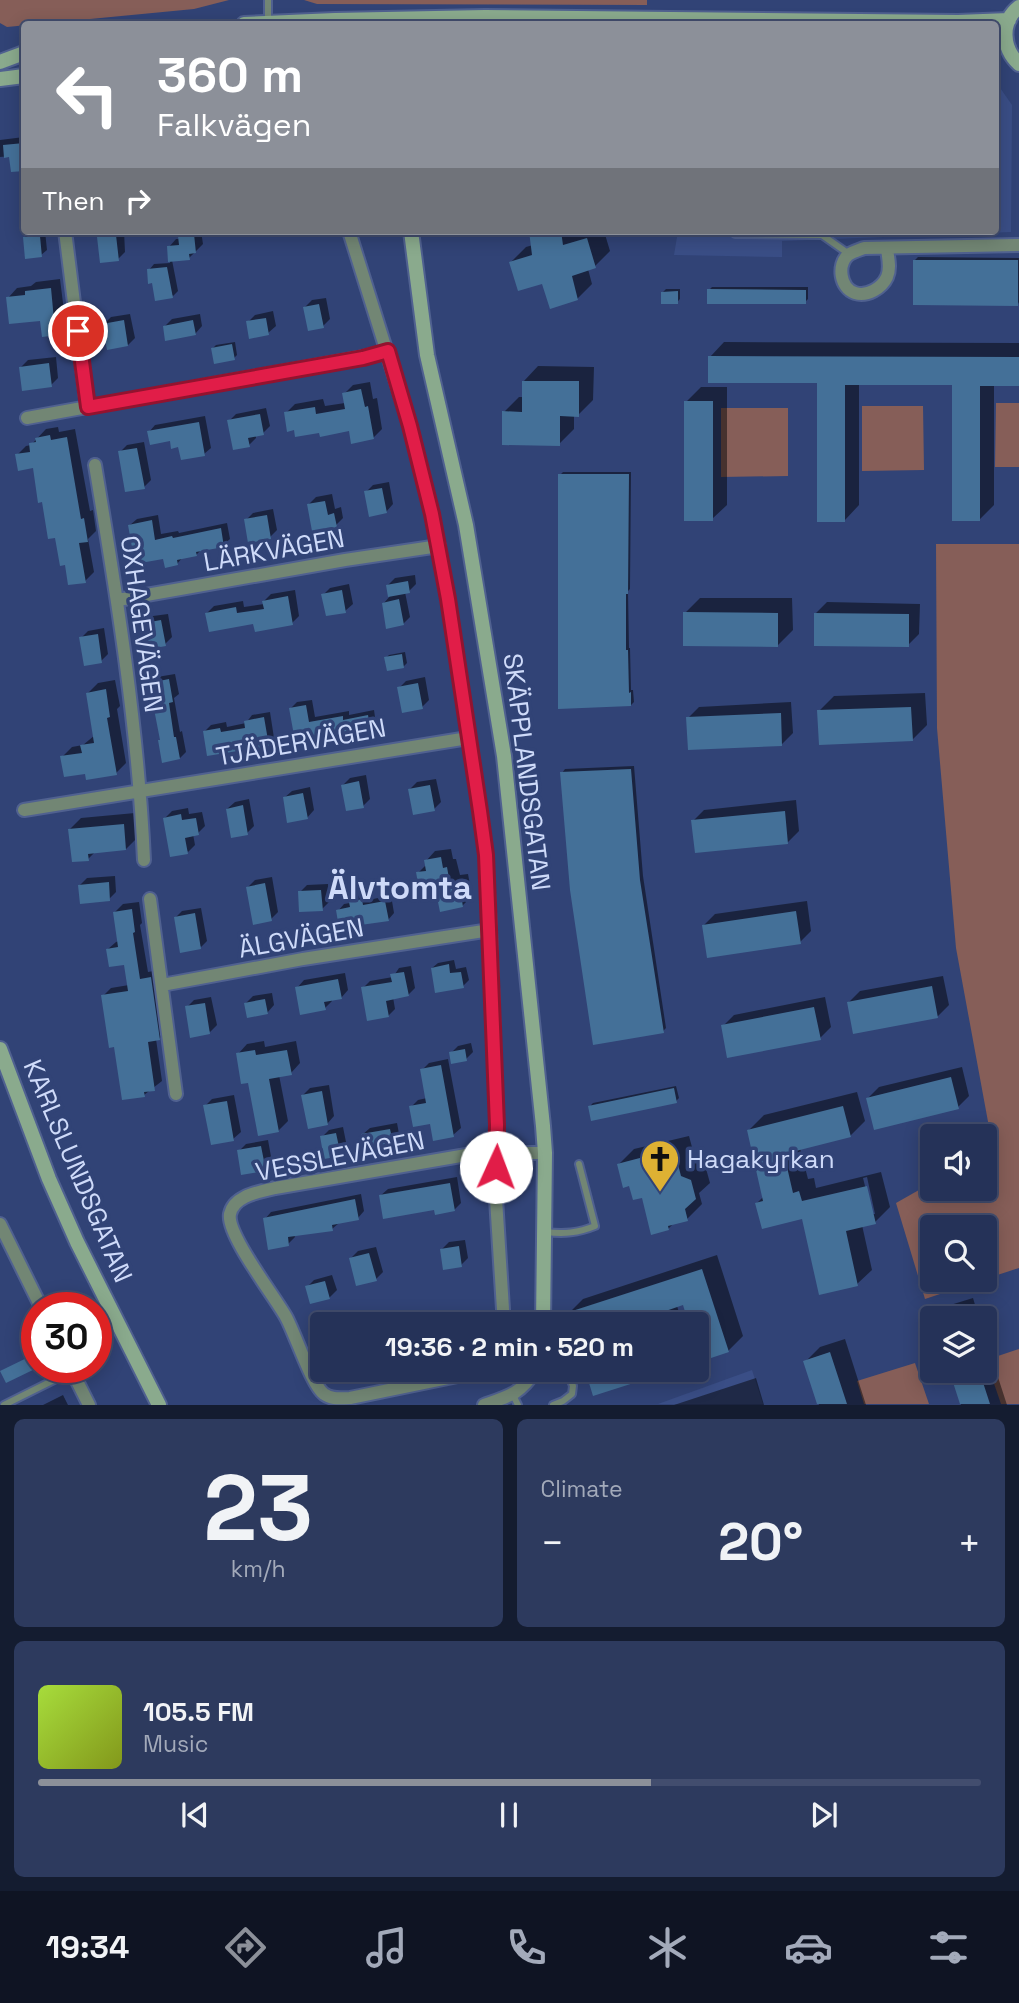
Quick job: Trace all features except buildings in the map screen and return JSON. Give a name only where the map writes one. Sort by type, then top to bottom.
[{"type":"main road","points":[[1019,7],[1009,20],[1002,47],[1019,64]]},
{"type":"main road","points":[[984,21],[1009,20]]},
{"type":"main road","points":[[383,21],[881,21]]},
{"type":"main road","points":[[0,50],[21,53]]},
{"type":"main road","points":[[0,62],[21,54]]},
{"type":"main road","points":[[0,79],[21,76]]},
{"type":"main road","name":"SKÄPPLANDSGATAN","points":[[412,235],[427,355],[466,525],[504,756],[545,1153],[543,1312]]},
{"type":"main road","name":"KARLSLUNDSGATAN","points":[[0,1049],[49,1179],[77,1242],[159,1405]]},
{"type":"main road","name":"KARLSLUNDSGATAN","points":[[113,1311],[167,1405]]},
{"type":"street","points":[[66,235],[88,407]]},
{"type":"street","points":[[350,235],[419,459],[439,546],[486,855],[497,1125],[495,1183],[503,1312]]},
{"type":"street","points":[[887,249],[887,276],[879,287],[868,294],[855,293],[846,287],[841,265],[849,254],[864,248],[1019,245]]},
{"type":"street","points":[[27,418],[363,358],[388,351]]},
{"type":"street","name":"OXHAGEVÄGEN","points":[[95,465],[118,600],[141,791],[144,860]]},
{"type":"street","name":"LÄRKVÄGEN","points":[[118,600],[439,546]]},
{"type":"street","name":"TJÄDERVÄGEN","points":[[141,791],[468,738]]},
{"type":"street","points":[[24,810],[141,791]]},
{"type":"street","points":[[150,899],[176,1094]]},
{"type":"street","name":"ÄLGVÄGEN","points":[[162,985],[303,959],[490,930]]},
{"type":"street","name":"VESSLEVÄGEN","points":[[310,1371],[286,1318],[230,1224],[231,1209],[240,1200],[251,1194],[275,1188],[478,1153],[545,1153]]},
{"type":"street","points":[[0,1224],[34,1292]]},
{"type":"street","name":"VESSLEVÄGEN","points":[[315,1382],[323,1394],[334,1399],[428,1382]]},
{"type":"street","points":[[484,1405],[515,1400],[528,1382]]},
{"type":"street","points":[[78,1383],[89,1405]]},
{"type":"lane","points":[[268,0],[268,21]]},
{"type":"lane","points":[[822,235],[849,254]]},
{"type":"lane","points":[[544,1232],[564,1234],[595,1226],[579,1164]]},
{"type":"lane","points":[[553,1405],[572,1394],[572,1382]]},
{"type":"lane","points":[[5,1405],[45,1383]]},
{"type":"shaded area","points":[[0,0],[229,0],[194,9],[69,21],[21,21],[21,26],[7,27],[0,23]]},
{"type":"shaded area","points":[[304,0],[647,0],[647,5],[317,4]]},
{"type":"shaded area","points":[[999,86],[1012,105],[1011,232],[999,232]]},
{"type":"shaded area","points":[[677,235],[935,235],[782,241],[782,257],[674,255]]},
{"type":"shaded area","points":[[996,403],[1019,403],[1019,467],[995,467]]},
{"type":"shaded area","points":[[862,406],[923,406],[924,470],[862,471]]},
{"type":"shaded area","points":[[721,408],[788,408],[788,476],[721,477]]},
{"type":"shaded area","points":[[936,544],[1019,544],[1019,1268],[997,1275],[997,1215],[920,1215],[920,1282],[896,1203],[920,1189],[920,1201],[997,1201],[997,1124],[988,1124],[956,948],[937,728]]},
{"type":"shaded area","points":[[923,1292],[946,1292],[925,1299]]},
{"type":"shaded area","points":[[1019,1349],[1019,1404],[1001,1404],[994,1383],[997,1383],[997,1356]]},
{"type":"shaded area","points":[[915,1363],[929,1404],[864,1404],[857,1381]]},
{"type":"shaded area","points":[[752,1370],[763,1404],[658,1404]]},
{"type":"place","name":"Hagakyrkan","points":[[660,1193]]},
{"type":"district","name":"Älvtomta","points":[[400,888]]},
{"type":"route","points":[[78,331],[88,407],[363,358],[388,351],[422,470],[439,546],[486,855],[497,1125],[496,1167]]}]
